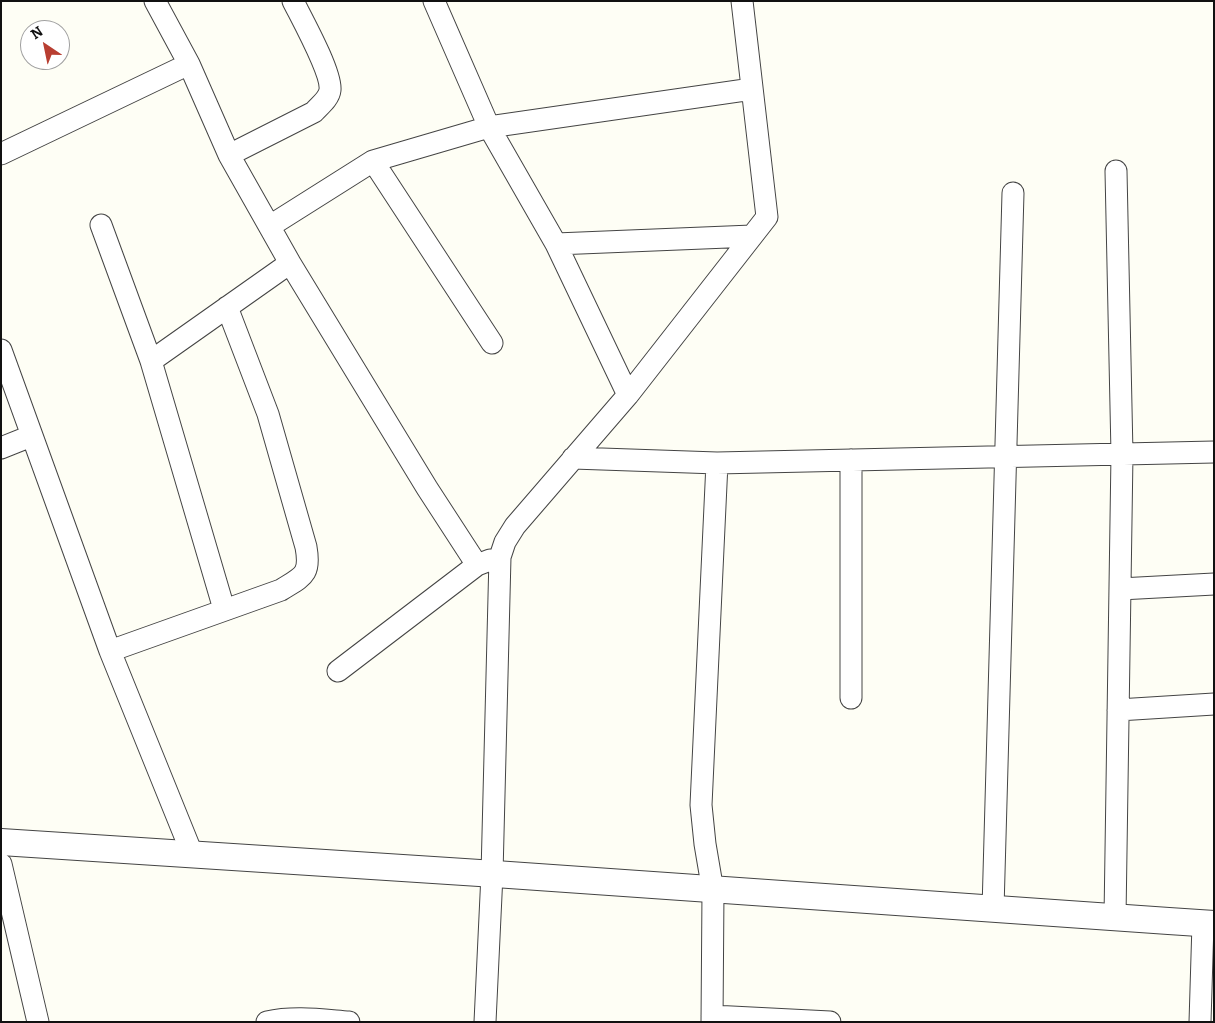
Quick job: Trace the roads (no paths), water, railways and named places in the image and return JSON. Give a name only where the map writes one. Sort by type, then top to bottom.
[{"type":"street","points":[[155,1],[190,64],[229,155],[290,263],[427,488],[477,566]]},
{"type":"street","points":[[229,155],[314,112],[330,91],[328,78],[315,45],[293,1]]},
{"type":"street","points":[[434,1],[489,127],[556,244],[628,395]]},
{"type":"street","points":[[485,1022],[492,874],[500,557],[505,542],[515,526],[628,395],[767,217],[742,1]]},
{"type":"street","points":[[1,154],[190,64]]},
{"type":"street","points":[[270,226],[374,161],[489,127],[752,89]]},
{"type":"street","points":[[374,161],[492,343]]},
{"type":"street","points":[[1115,917],[1122,454],[1116,171]]},
{"type":"street","points":[[994,909],[1013,193]]},
{"type":"street","points":[[101,225],[151,361],[224,609]]},
{"type":"street","points":[[556,244],[752,236]]},
{"type":"street","points":[[151,361],[290,263]]},
{"type":"street","points":[[110,651],[281,590],[304,574],[308,566],[306,547],[268,414],[227,307]]},
{"type":"street","points":[[1,350],[110,651],[193,856]]},
{"type":"street","points":[[1,448],[31,436]]},
{"type":"street","points":[[573,458],[717,463],[1214,452]]},
{"type":"street","points":[[851,460],[851,698]]},
{"type":"street","points":[[717,463],[701,806],[713,891],[712,1019],[830,1022]]},
{"type":"street","points":[[338,671],[477,566],[500,557]]},
{"type":"street","points":[[1120,589],[1214,584]]},
{"type":"street","points":[[1118,710],[1214,704]]},
{"type":"street","points":[[1,842],[1209,924],[1200,1022]]},
{"type":"street","points":[[1,864],[38,1022]]},
{"type":"street","points":[[267,1022],[280,1019],[304,1018],[349,1022]]}]
